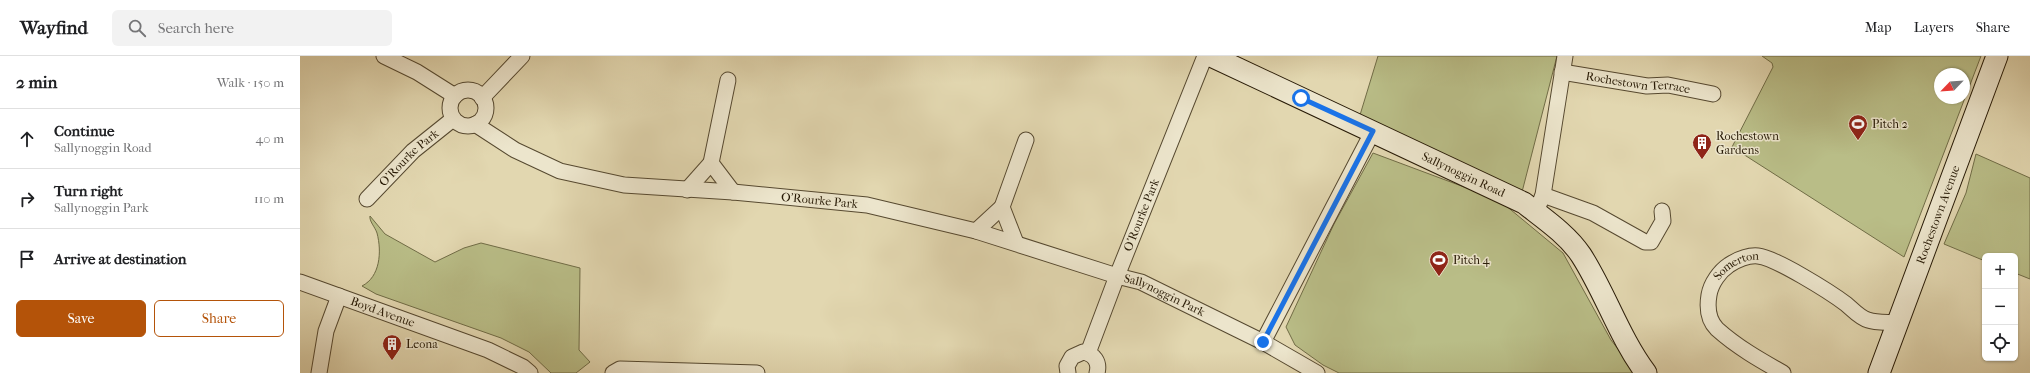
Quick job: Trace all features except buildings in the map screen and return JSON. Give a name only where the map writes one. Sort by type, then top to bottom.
[{"type":"street","points":[[384,56],[417,72],[455,96]]},
{"type":"street","points":[[482,98],[522,56]]},
{"type":"street","name":"O'Rourke Park","points":[[476,124],[515,150],[560,171],[624,185],[733,192],[867,204],[976,231],[1117,276],[1205,56]]},
{"type":"street","name":"Sallynoggin Road","points":[[1212,56],[1524,203],[1540,204],[1554,226],[1580,253],[1605,298],[1636,360],[1646,373]]},
{"type":"street","points":[[1565,56],[1540,204],[1593,213],[1645,242],[1651,242],[1664,221],[1662,211]]},
{"type":"street","name":"Rochestown Avenue","points":[[1879,373],[1997,56]]},
{"type":"street","name":"Rochestown Terrace","points":[[1562,72],[1647,86],[1668,85],[1713,94]]},
{"type":"street","points":[[687,190],[711,163],[728,80]]},
{"type":"street","points":[[472,91],[482,98],[485,110],[480,121],[476,124],[463,126],[453,119],[450,107],[455,96],[460,92],[472,91]]},
{"type":"street","name":"O'Rourke Park","points":[[367,199],[413,151],[453,119]]},
{"type":"street","points":[[1263,342],[1373,131]]},
{"type":"street","points":[[976,231],[1002,207],[1026,140]]},
{"type":"street","points":[[711,163],[733,192]]},
{"type":"street","points":[[1002,207],[1016,244]]},
{"type":"street","name":"Somerton","points":[[1783,373],[1741,347],[1716,327],[1710,317],[1708,308],[1709,292],[1716,278],[1724,269],[1740,259],[1757,256],[1766,258],[1805,278],[1867,320],[1898,323]]},
{"type":"street","name":"Sallynoggin Park","points":[[1088,353],[1117,276],[1141,282],[1263,342],[1317,373]]},
{"type":"street","name":"Boyd Avenue","points":[[300,282],[488,350],[523,367],[530,373]]},
{"type":"street","points":[[319,373],[326,330],[339,296]]},
{"type":"street","points":[[1068,373],[1067,366],[1072,356],[1077,353],[1088,353],[1094,357],[1097,362],[1097,373]]},
{"type":"street","points":[[613,373],[620,369],[757,373]]},
{"type":"green space","points":[[1378,56],[1557,56],[1522,192],[1360,115]]},
{"type":"green space","points":[[1762,56],[1981,56],[1970,85],[1970,68],[1934,68],[1934,104],[1963,104],[1904,257],[1732,147],[1773,67],[1772,63]]},
{"type":"green space","points":[[1373,153],[1499,200],[1563,253],[1611,340],[1637,373],[1339,373],[1323,365],[1295,345],[1286,327],[1334,224]]},
{"type":"green space","points":[[1976,154],[2030,178],[2030,279],[2018,274],[2018,253],[1982,253],[1982,260],[1944,244],[1966,193]]},
{"type":"green space","points":[[370,216],[385,234],[435,262],[464,248],[481,243],[580,268],[579,350],[590,362],[576,373],[551,373],[529,352],[501,338],[376,294],[362,286],[373,277],[379,256],[379,240],[370,220]]},
{"type":"place","name":"Pitch 2","points":[[1858,141]]},
{"type":"place","name":"Rochestown Gardens","points":[[1702,160]]},
{"type":"place","name":"Pitch 4","points":[[1439,277]]},
{"type":"place","name":"Leona","points":[[392,361]]},
{"type":"route","points":[[1263,342],[1373,131],[1301,98]]}]
